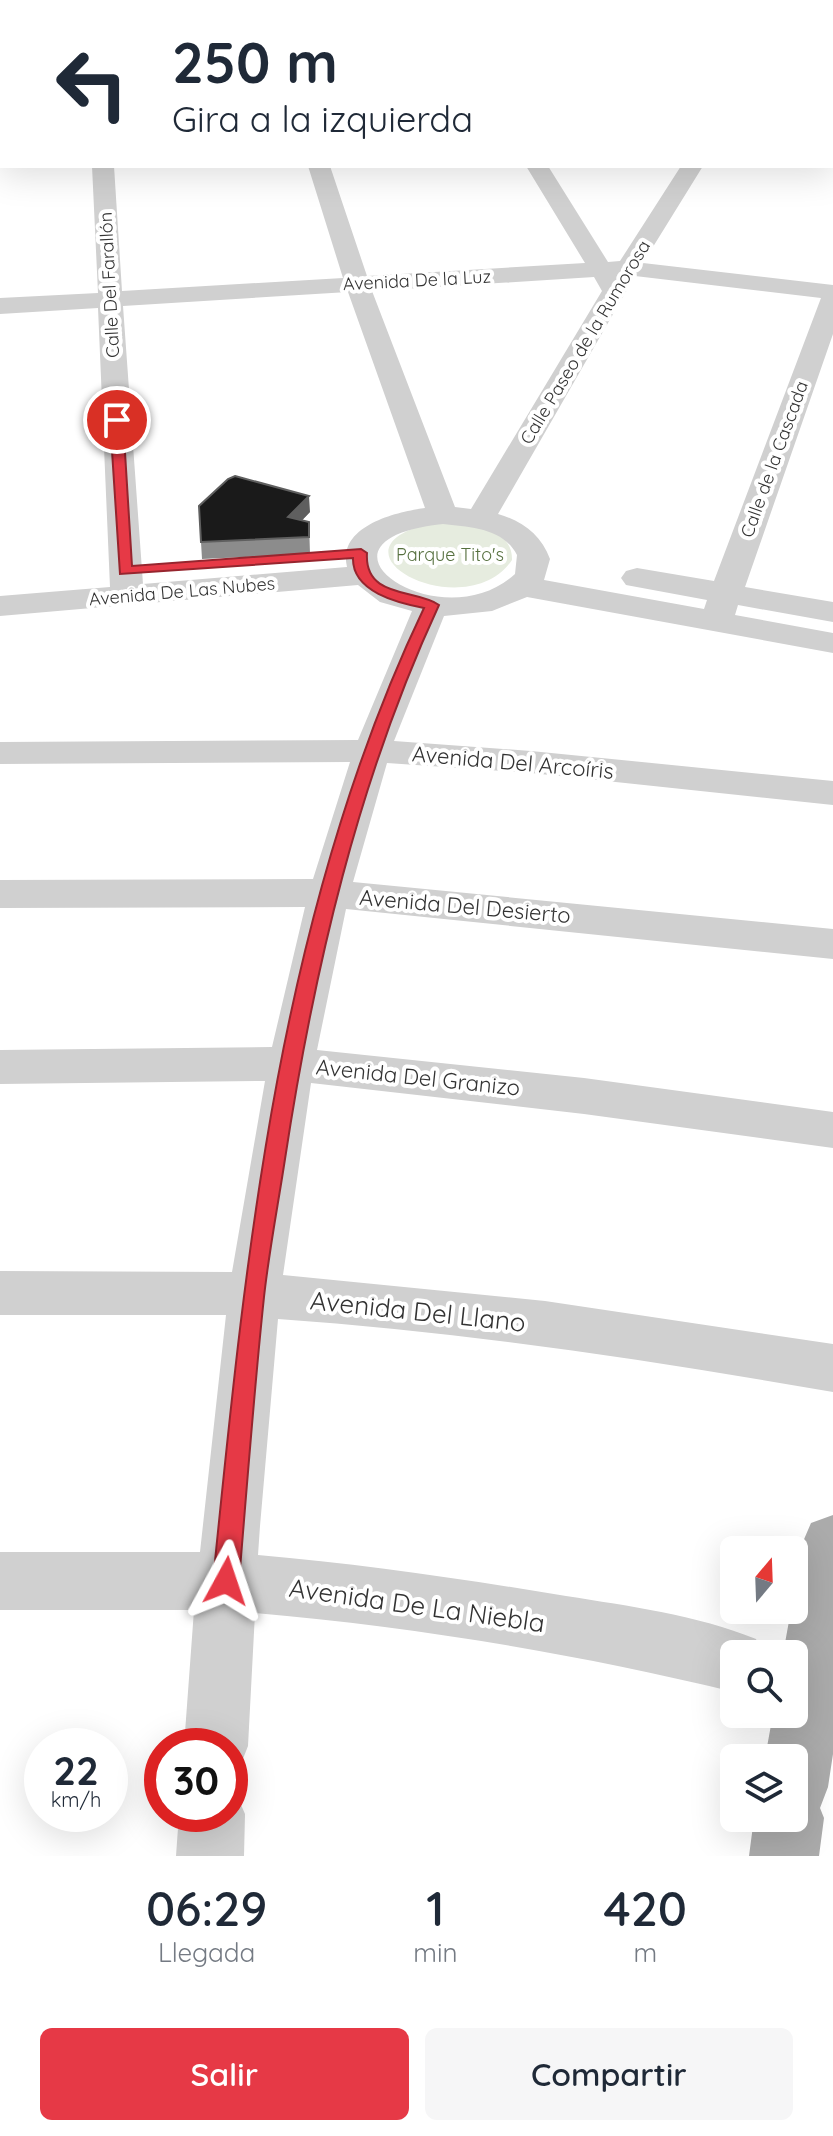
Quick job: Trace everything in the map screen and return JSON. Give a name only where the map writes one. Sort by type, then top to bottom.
[{"type":"main road","points":[[801,1744],[833,1544]]},
{"type":"main road","points":[[784,1856],[787,1832]]},
{"type":"street","name":"Calle Del Farallón","points":[[103,168],[126,584]]},
{"type":"street","points":[[320,168],[357,283],[443,515]]},
{"type":"street","points":[[538,168],[607,280]]},
{"type":"street","name":"Calle Paseo de la Rumorosa","points":[[480,519],[607,280],[628,268],[691,168]]},
{"type":"street","points":[[628,268],[833,295]]},
{"type":"street","name":"Avenida De la Luz","points":[[0,306],[357,283],[607,280]]},
{"type":"street","name":"Calle de la Cascada","points":[[720,607],[833,295]]},
{"type":"street","points":[[529,574],[529,543],[509,529],[480,519],[443,515],[415,518],[390,526],[371,538],[362,564],[379,589],[403,600],[432,605],[477,603],[498,598],[529,574],[720,607],[833,612]]},
{"type":"street","name":"Avenida De Las Nubes","points":[[0,606],[126,584],[362,564]]},
{"type":"street","name":"Avenida De Las Nubes","points":[[0,581],[126,584]]},
{"type":"street","points":[[217,1728],[226,1581],[253,1294],[290,1064],[328,893],[371,751],[399,676],[432,605]]},
{"type":"street","points":[[720,607],[833,643]]},
{"type":"street","name":"Avenida Del Arcoíris","points":[[0,753],[371,751],[531,762],[833,793]]},
{"type":"street","name":"Avenida Del Desierto","points":[[0,894],[328,893],[833,944]]},
{"type":"street","name":"Avenida Del Granizo","points":[[0,1067],[290,1064],[584,1096],[833,1130]]},
{"type":"street","name":"Avenida Del Llano","points":[[0,1293],[127,1291],[253,1294],[366,1303],[701,1347],[833,1368]]},
{"type":"street","name":"Avenida De La Niebla","points":[[0,1581],[226,1581],[316,1589],[485,1612],[636,1638],[720,1658]]},
{"type":"street","points":[[210,1856],[211,1832]]},
{"type":"green space","name":"Parque Tito's","points":[[437,522],[472,526],[496,533],[510,548],[512,560],[490,579],[462,587],[434,585],[409,577],[393,563],[389,548],[402,534]]},
{"type":"building","points":[[235,476],[309,496],[288,517],[309,522],[309,537],[201,542],[199,506]]},
{"type":"route","points":[[117,420],[125,571],[361,553],[360,564],[364,575],[379,589],[403,600],[432,605],[399,676],[371,751],[328,893],[290,1064],[253,1294],[226,1581]]}]
